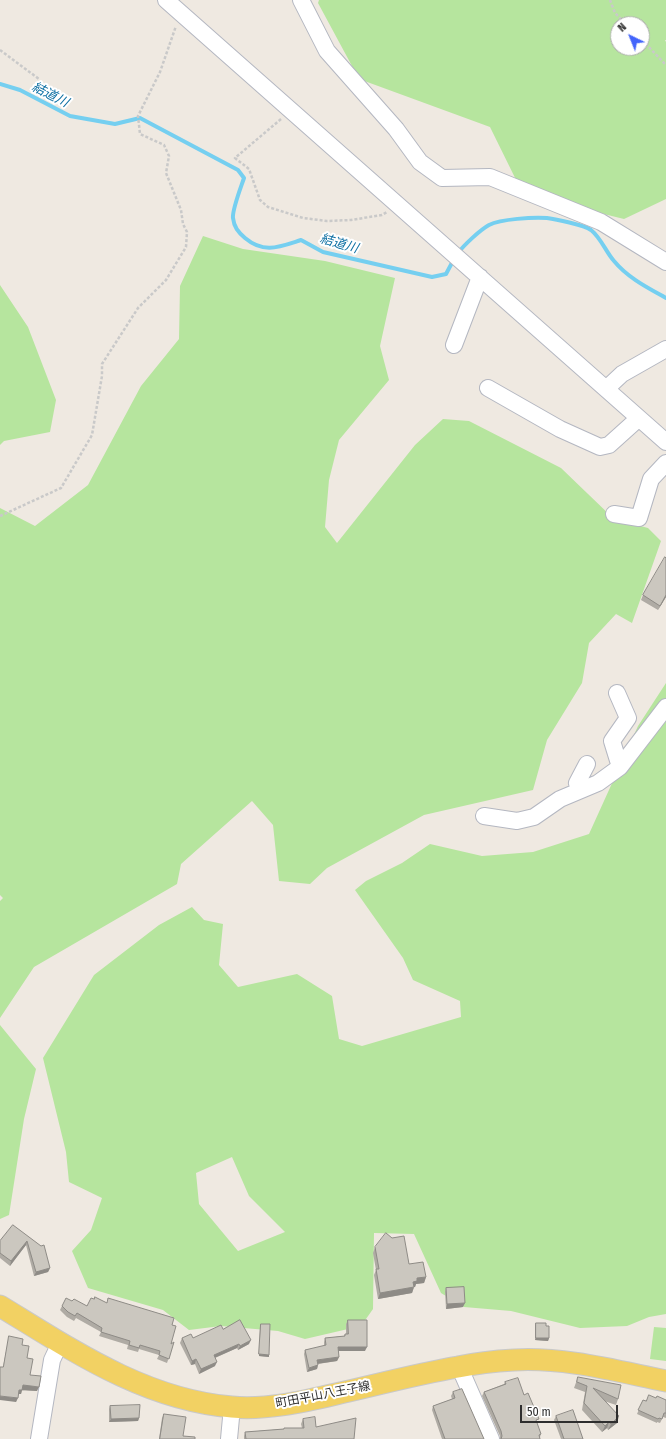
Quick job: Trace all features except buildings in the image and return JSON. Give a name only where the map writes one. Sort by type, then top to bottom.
[{"type":"main road","name":"町田平山八王子線","points":[[0,1306],[60,1343],[120,1376],[141,1385],[180,1398],[232,1407],[267,1406],[307,1400],[458,1366],[514,1360],[540,1360],[590,1366],[666,1381]]},
{"type":"street","points":[[166,0],[183,7],[290,110],[666,442]]},
{"type":"street","points":[[301,0],[328,51],[396,129],[420,162],[442,178],[490,177],[601,222],[666,262]]},
{"type":"street","points":[[454,345],[480,277]]},
{"type":"street","points":[[606,389],[622,374],[666,349]]},
{"type":"street","points":[[488,388],[560,429],[600,447],[609,445],[639,418]]},
{"type":"street","points":[[614,514],[639,518],[651,479],[666,463]]},
{"type":"street","points":[[617,692],[628,718],[612,741],[620,767]]},
{"type":"street","points":[[484,816],[517,821],[534,817],[560,799],[585,793],[620,767],[666,707]]},
{"type":"street","points":[[585,793],[577,783],[587,764]]},
{"type":"street","points":[[39,1439],[52,1360],[60,1343]]},
{"type":"street","points":[[458,1366],[490,1439]]},
{"type":"street","points":[[229,1439],[232,1407]]},
{"type":"path","points":[[610,0],[615,13],[618,16]]},
{"type":"path","points":[[0,516],[61,488],[92,435],[102,376],[102,364],[138,308],[166,280],[186,247],[187,232],[183,224],[181,210],[166,173],[169,156],[164,145],[140,134],[138,116],[160,72],[183,7]]},
{"type":"path","points":[[650,48],[666,65]]},
{"type":"path","points":[[0,50],[39,79]]},
{"type":"path","points":[[290,110],[235,158],[249,169],[260,200],[268,207],[303,218],[327,220],[351,220],[382,215],[399,206]]},
{"type":"green space","points":[[319,0],[666,0],[666,199],[624,219],[523,194],[490,127],[359,79],[318,3]]},
{"type":"green space","points":[[203,236],[243,249],[325,261],[395,278],[380,346],[389,380],[339,440],[329,480],[325,527],[337,543],[415,445],[443,419],[469,421],[561,468],[614,519],[648,528],[661,541],[632,623],[616,614],[589,643],[582,683],[547,740],[533,790],[424,815],[327,868],[310,884],[279,881],[273,825],[252,801],[181,864],[177,884],[34,967],[0,1018],[0,901],[3,898],[0,895],[0,508],[35,526],[88,485],[141,386],[179,339],[180,286]]},
{"type":"green space","points":[[0,285],[28,327],[56,400],[50,432],[4,441],[0,445]]},
{"type":"green space","points":[[666,683],[666,1314],[649,1317],[627,1326],[580,1328],[511,1311],[464,1307],[441,1293],[414,1234],[374,1233],[373,1309],[361,1326],[305,1339],[278,1331],[221,1326],[189,1330],[163,1310],[88,1288],[72,1251],[91,1230],[102,1198],[69,1182],[66,1152],[43,1058],[94,975],[159,925],[192,907],[204,920],[223,924],[219,965],[238,987],[297,974],[332,996],[339,1039],[362,1046],[461,1017],[460,1001],[413,980],[403,958],[355,890],[366,881],[402,863],[430,844],[482,856],[533,852],[589,834],[638,726]],"holes":[[[232,1157],[249,1196],[285,1232],[238,1251],[199,1204],[196,1173]]]},
{"type":"green space","points":[[0,1025],[36,1069],[24,1119],[9,1215],[0,1219]]},
{"type":"green space","points":[[654,1327],[666,1328],[666,1361],[650,1359]]},
{"type":"waterway","name":"結道川","points":[[0,84],[20,90],[70,116],[115,124],[140,118],[238,170],[244,178],[233,214],[234,224],[243,236],[259,246],[272,248],[301,240],[323,252],[432,277],[446,274],[454,259]]},
{"type":"waterway","name":"結道川","points":[[458,253],[485,227],[494,223],[534,218],[547,218],[563,221],[591,230],[598,237],[614,261],[626,273],[638,282],[666,298]]}]
